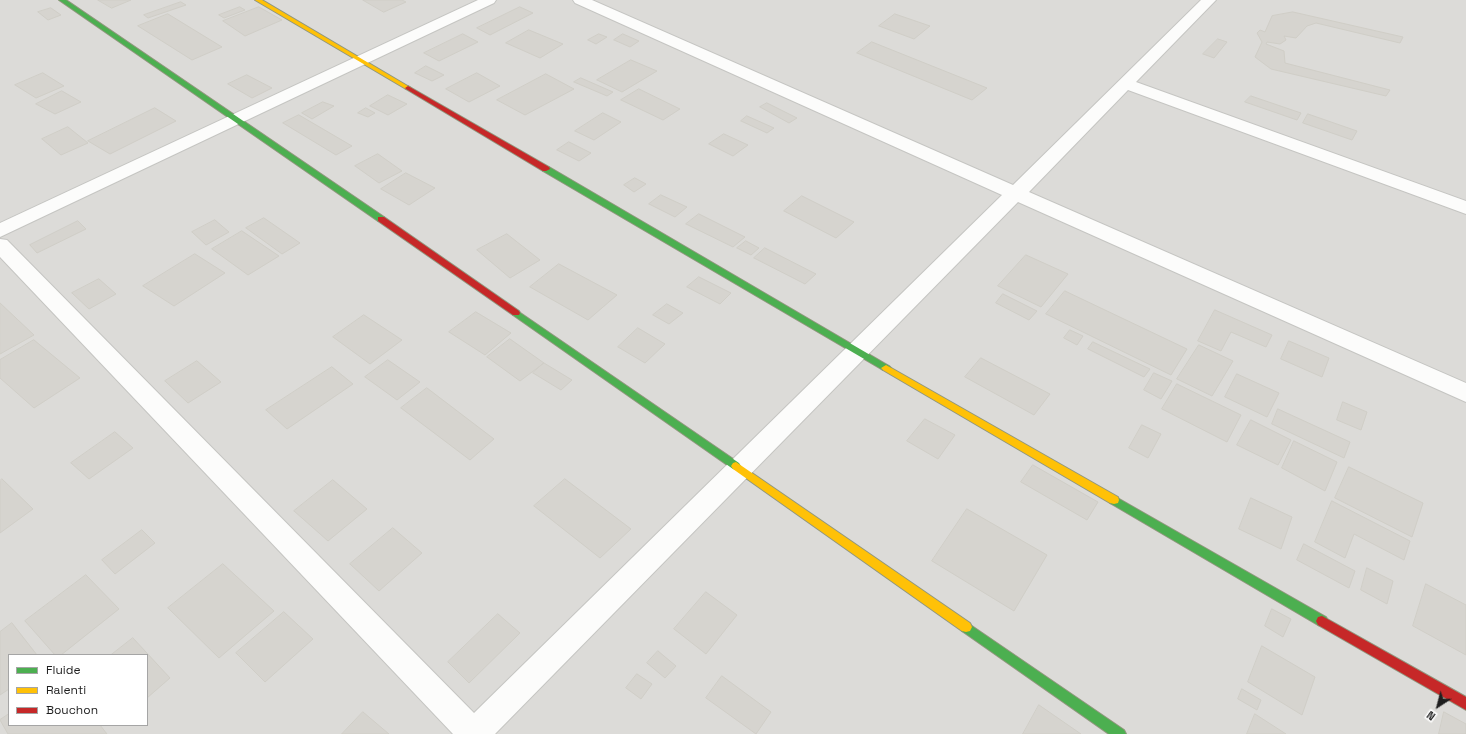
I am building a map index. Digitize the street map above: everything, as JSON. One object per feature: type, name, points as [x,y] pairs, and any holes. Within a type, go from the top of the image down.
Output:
[{"type":"street","points":[[62,0],[238,119],[1120,734]]},
{"type":"street","points":[[258,0],[857,351],[1466,704]]},
{"type":"street","points":[[0,231],[489,0]]},
{"type":"street","points":[[580,0],[1466,393]]},
{"type":"street","points":[[0,245],[474,734],[1209,0]]},
{"type":"street","points":[[1125,84],[1466,208]]},
{"type":"shaded area","points":[[0,0],[1466,0],[1466,734],[0,734]]},
{"type":"building","points":[[98,0],[131,0],[112,8]]},
{"type":"building","points":[[363,0],[402,0],[406,2],[384,12]]},
{"type":"building","points":[[181,2],[186,5],[148,18],[144,15]]},
{"type":"building","points":[[240,7],[245,10],[224,18],[219,15]]},
{"type":"building","points":[[259,7],[282,20],[245,36],[223,21]]},
{"type":"building","points":[[520,7],[533,13],[490,35],[477,28]]},
{"type":"building","points":[[51,8],[61,15],[48,20],[38,12]]},
{"type":"building","points":[[1293,12],[1403,37],[1400,43],[1316,23],[1307,26],[1296,38],[1284,36],[1286,40],[1280,44],[1267,42],[1266,44],[1284,51],[1285,63],[1390,90],[1386,96],[1271,69],[1255,57],[1262,42],[1257,33],[1260,30],[1265,32],[1272,16]]},
{"type":"building","points":[[168,14],[222,47],[192,60],[138,26]]},
{"type":"building","points":[[895,14],[930,26],[914,39],[879,26]]},
{"type":"building","points":[[529,30],[563,44],[540,58],[506,43]]},
{"type":"building","points":[[463,34],[478,42],[439,61],[424,53]]},
{"type":"building","points":[[599,34],[607,37],[596,44],[588,40]]},
{"type":"building","points":[[623,34],[639,41],[630,47],[614,40]]},
{"type":"building","points":[[1218,39],[1227,42],[1214,58],[1203,54]]},
{"type":"building","points":[[872,42],[987,88],[972,100],[857,53]]},
{"type":"building","points":[[631,60],[657,71],[622,92],[597,80]]},
{"type":"building","points":[[426,66],[444,75],[432,81],[415,73]]},
{"type":"building","points":[[43,73],[64,86],[36,98],[15,85]]},
{"type":"building","points":[[477,73],[500,86],[469,102],[446,89]]},
{"type":"building","points":[[546,74],[574,89],[525,115],[497,100]]},
{"type":"building","points":[[247,75],[272,88],[252,98],[228,84]]},
{"type":"building","points":[[581,78],[613,92],[607,96],[574,82]]},
{"type":"building","points":[[639,89],[680,109],[663,120],[621,100]]},
{"type":"building","points":[[62,91],[81,102],[55,114],[36,104]]},
{"type":"building","points":[[388,95],[407,104],[388,115],[370,106]]},
{"type":"building","points":[[1251,96],[1301,113],[1297,120],[1245,102]]},
{"type":"building","points":[[323,102],[334,106],[312,119],[302,113]]},
{"type":"building","points":[[767,103],[797,118],[789,123],[760,107]]},
{"type":"building","points":[[155,108],[176,121],[110,154],[88,141]]},
{"type":"building","points":[[366,108],[375,113],[368,117],[358,113]]},
{"type":"building","points":[[603,113],[621,122],[594,140],[575,131]]},
{"type":"building","points":[[1308,114],[1357,131],[1352,140],[1303,123]]},
{"type":"building","points":[[299,115],[352,146],[336,155],[283,123]]},
{"type":"building","points":[[747,116],[774,128],[767,133],[741,121]]},
{"type":"building","points":[[68,127],[88,143],[61,155],[42,139]]},
{"type":"building","points":[[724,134],[748,145],[733,156],[709,144]]},
{"type":"building","points":[[569,142],[591,153],[579,161],[557,150]]},
{"type":"building","points":[[378,154],[402,171],[379,183],[355,166]]},
{"type":"building","points":[[406,173],[435,188],[409,205],[381,189]]},
{"type":"building","points":[[635,178],[646,184],[634,192],[624,185]]},
{"type":"building","points":[[661,195],[687,207],[675,217],[649,204]]},
{"type":"building","points":[[802,196],[854,222],[836,238],[784,211]]},
{"type":"building","points":[[699,214],[745,237],[733,247],[686,224]]},
{"type":"building","points":[[264,218],[300,243],[282,254],[246,228]]},
{"type":"building","points":[[215,220],[229,232],[206,245],[192,232]]},
{"type":"building","points":[[78,221],[86,229],[37,253],[30,245]]},
{"type":"building","points":[[242,231],[279,256],[248,275],[212,249]]},
{"type":"building","points":[[507,234],[540,260],[510,278],[477,250]]},
{"type":"building","points":[[746,241],[759,248],[751,255],[737,248]]},
{"type":"building","points":[[765,248],[816,274],[805,284],[754,258]]},
{"type":"building","points":[[195,254],[225,273],[174,306],[143,286]]},
{"type":"building","points":[[1026,255],[1068,274],[1041,307],[998,286]]},
{"type":"building","points":[[559,264],[617,295],[588,320],[530,287]]},
{"type":"building","points":[[699,277],[731,293],[720,304],[687,287]]},
{"type":"building","points":[[99,279],[116,294],[89,309],[72,293]]},
{"type":"building","points":[[1065,291],[1187,349],[1171,375],[1046,314]]},
{"type":"building","points":[[1003,294],[1037,311],[1029,320],[996,303]]},
{"type":"building","points":[[0,303],[34,335],[0,354]]},
{"type":"building","points":[[667,304],[683,313],[669,324],[653,315]]},
{"type":"building","points":[[1215,310],[1272,335],[1266,347],[1231,332],[1221,351],[1198,341]]},
{"type":"building","points":[[476,312],[511,333],[485,355],[449,332]]},
{"type":"building","points":[[364,315],[402,340],[370,364],[333,337]]},
{"type":"building","points":[[638,328],[665,344],[645,363],[618,347]]},
{"type":"building","points":[[1070,330],[1083,336],[1077,345],[1064,338]]},
{"type":"building","points":[[510,339],[544,363],[520,381],[487,357]]},
{"type":"building","points":[[34,340],[80,378],[34,408],[0,378],[0,360]]},
{"type":"building","points":[[1289,341],[1329,358],[1322,377],[1281,359]]},
{"type":"building","points":[[1093,342],[1150,369],[1144,377],[1088,349]]},
{"type":"building","points":[[1199,345],[1233,361],[1212,396],[1177,379]]},
{"type":"building","points":[[981,358],[1050,394],[1034,415],[965,377]]},
{"type":"building","points":[[388,360],[420,382],[397,400],[365,377]]},
{"type":"building","points":[[197,361],[221,382],[188,403],[165,381]]},
{"type":"building","points":[[544,363],[572,380],[561,390],[533,373]]},
{"type":"building","points":[[332,367],[353,384],[287,429],[266,410]]},
{"type":"building","points":[[1154,373],[1172,381],[1161,399],[1144,390]]},
{"type":"building","points":[[1237,374],[1279,393],[1267,417],[1225,397]]},
{"type":"building","points":[[1177,384],[1241,415],[1227,442],[1162,409]]},
{"type":"building","points":[[427,388],[494,439],[470,460],[401,408]]},
{"type":"building","points":[[1343,402],[1367,412],[1361,430],[1337,420]]},
{"type":"building","points":[[1278,409],[1350,442],[1344,458],[1272,424]]},
{"type":"building","points":[[925,419],[955,435],[938,459],[907,441]]},
{"type":"building","points":[[1251,420],[1291,440],[1278,465],[1237,445]]},
{"type":"building","points":[[1142,425],[1161,434],[1148,458],[1129,448]]},
{"type":"building","points":[[115,432],[133,448],[89,479],[71,463]]},
{"type":"building","points":[[1294,441],[1337,462],[1325,491],[1282,468]]},
{"type":"building","points":[[1033,465],[1098,502],[1087,520],[1021,482]]},
{"type":"building","points":[[1349,467],[1423,503],[1412,537],[1335,498]]},
{"type":"building","points":[[2,479],[33,509],[0,533],[0,481]]},
{"type":"building","points":[[565,479],[631,529],[600,558],[534,506]]},
{"type":"building","points":[[333,480],[367,509],[328,541],[294,511]]},
{"type":"building","points":[[1251,498],[1292,517],[1281,549],[1239,529]]},
{"type":"building","points":[[1332,501],[1410,541],[1404,560],[1354,534],[1345,558],[1315,542]]},
{"type":"building","points":[[967,509],[1047,555],[1014,611],[932,561]]},
{"type":"building","points":[[393,528],[422,553],[379,591],[350,564]]},
{"type":"building","points":[[142,530],[155,543],[115,574],[102,560]]},
{"type":"building","points":[[1304,544],[1355,571],[1349,588],[1297,560]]},
{"type":"building","points":[[223,564],[274,611],[219,658],[168,608]]},
{"type":"building","points":[[1367,568],[1393,581],[1387,604],[1361,590]]},
{"type":"building","points":[[86,575],[119,609],[62,654],[54,654],[25,621]]},
{"type":"building","points":[[1426,584],[1466,605],[1466,655],[1413,626]]},
{"type":"building","points":[[706,592],[737,615],[706,654],[674,629]]},
{"type":"building","points":[[1272,609],[1291,619],[1283,637],[1265,626]]},
{"type":"building","points":[[284,612],[313,639],[265,682],[236,653]]},
{"type":"building","points":[[498,614],[520,633],[469,683],[448,662]]},
{"type":"building","points":[[12,623],[36,654],[8,654],[8,690],[0,695],[0,632]]},
{"type":"building","points":[[133,638],[148,654],[112,654]]},
{"type":"building","points":[[1262,646],[1315,677],[1302,715],[1248,682]]},
{"type":"building","points":[[658,651],[676,666],[665,678],[647,663]]},
{"type":"building","points":[[148,654],[170,678],[148,697]]},
{"type":"building","points":[[637,674],[652,684],[641,699],[626,688]]},
{"type":"building","points":[[722,676],[771,712],[756,734],[706,698]]},
{"type":"building","points":[[1242,689],[1261,700],[1257,710],[1238,699]]},
{"type":"building","points":[[1039,705],[1081,734],[1023,734]]},
{"type":"building","points":[[363,712],[389,734],[342,734]]},
{"type":"building","points":[[1444,712],[1466,724],[1466,734],[1439,734]]},
{"type":"building","points":[[1255,714],[1286,734],[1247,734]]},
{"type":"building","points":[[8,715],[8,726],[101,726],[107,734],[8,734],[0,720]]},
{"type":"traffic: fast","points":[[62,0],[381,219]]},
{"type":"traffic: fast","points":[[546,169],[886,368]]},
{"type":"traffic: fast","points":[[516,313],[736,466]]},
{"type":"traffic: fast","points":[[1114,500],[1322,621]]},
{"type":"traffic: fast","points":[[966,627],[1120,734]]},
{"type":"traffic: slow","points":[[258,0],[408,88]]},
{"type":"traffic: slow","points":[[886,368],[1114,500]]},
{"type":"traffic: slow","points":[[736,466],[966,627]]},
{"type":"traffic: jam","points":[[408,88],[546,169]]},
{"type":"traffic: jam","points":[[381,219],[516,313]]},
{"type":"traffic: jam","points":[[1322,621],[1466,704]]}]
